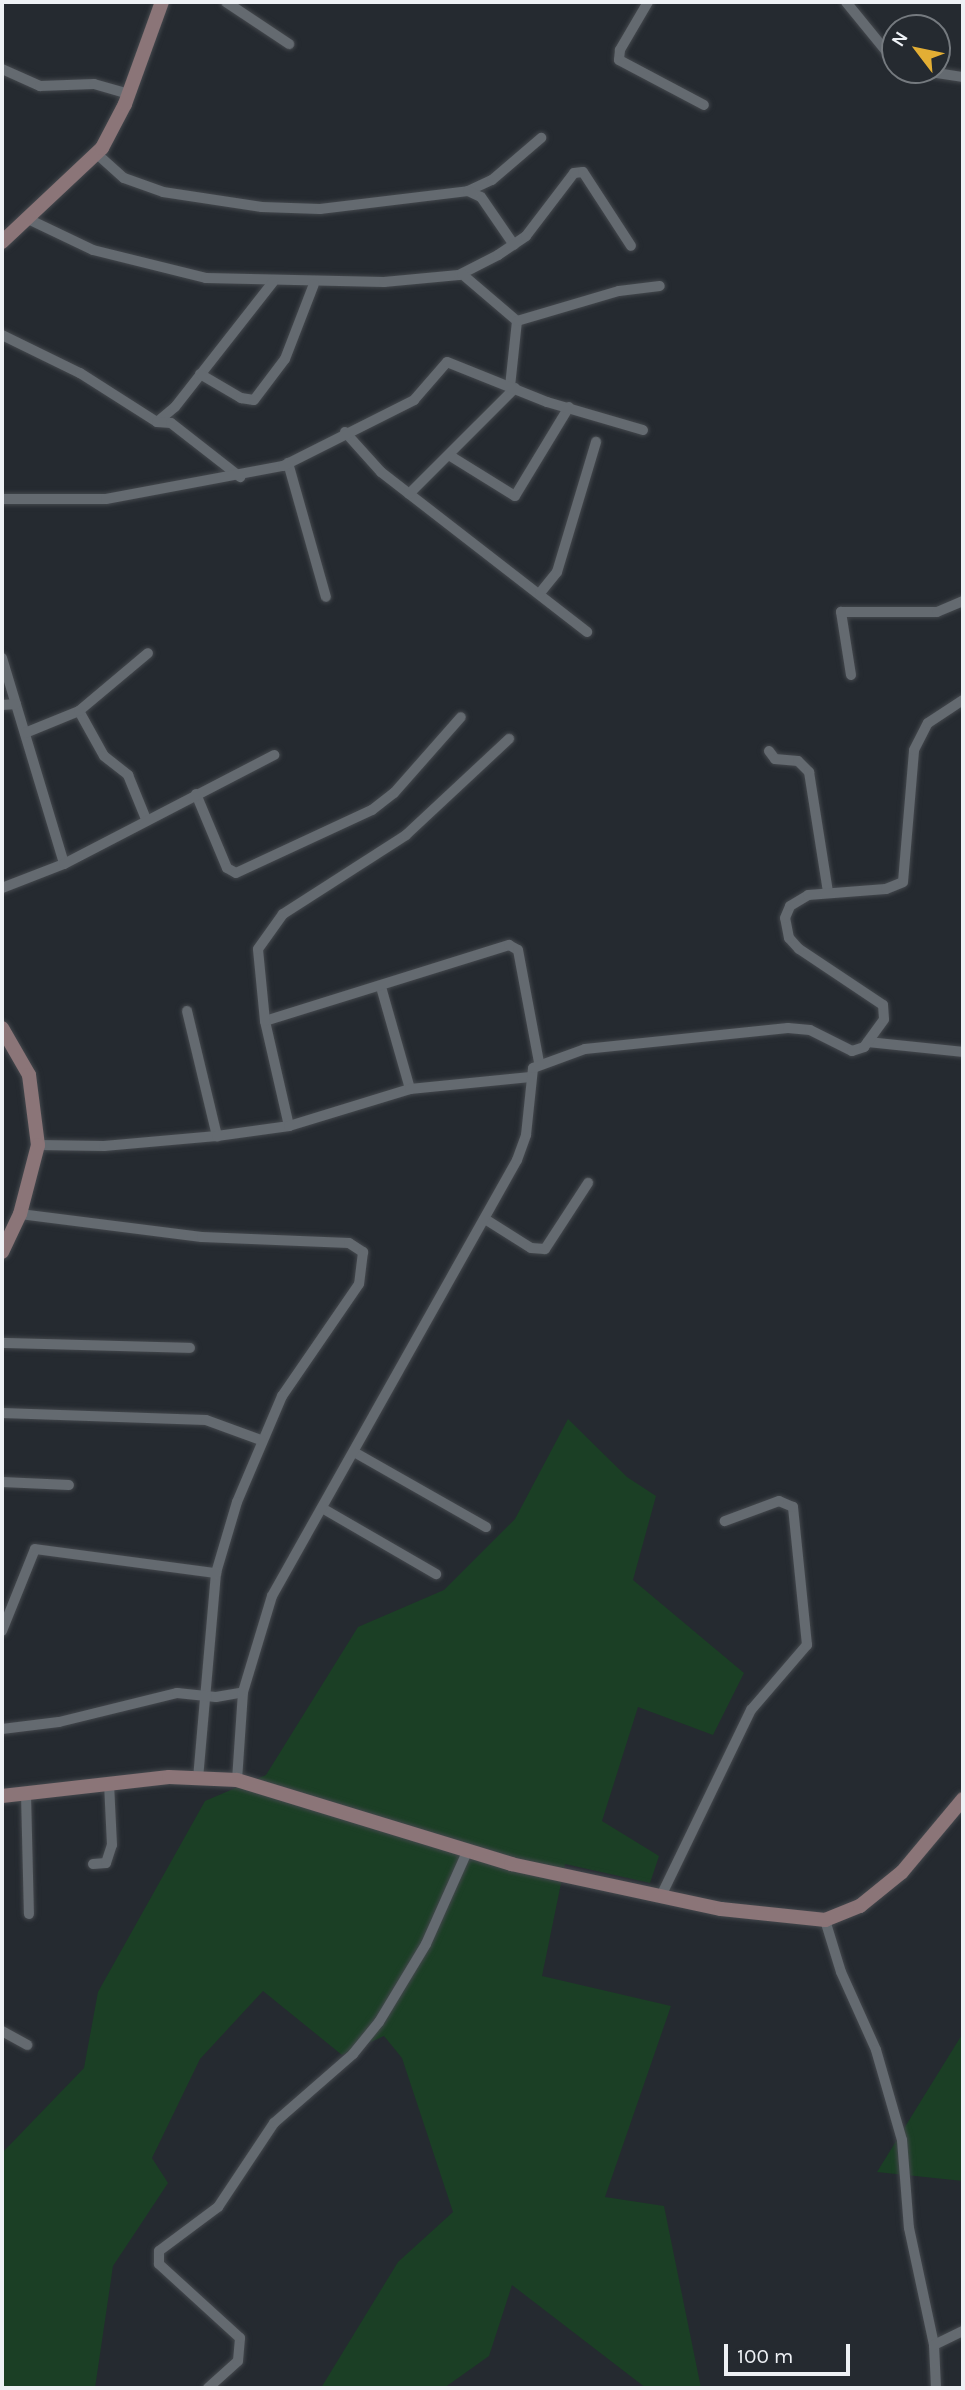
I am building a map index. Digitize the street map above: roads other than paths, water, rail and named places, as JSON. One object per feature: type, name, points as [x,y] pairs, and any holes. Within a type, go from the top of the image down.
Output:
[{"type":"street","points":[[2,242],[97,154],[128,94],[158,2]]},
{"type":"street","points":[[226,2],[289,44]]},
{"type":"street","points":[[648,2],[620,50],[620,60],[704,105]]},
{"type":"street","points":[[846,2],[881,45]]},
{"type":"street","points":[[2,69],[40,86],[94,84],[128,94]]},
{"type":"street","points":[[97,154],[124,178],[163,192],[261,207],[368,205],[468,191],[492,180],[541,138]]},
{"type":"street","points":[[28,219],[93,250],[206,278],[314,284],[462,274],[514,245],[547,213],[574,173],[583,172],[631,246]]},
{"type":"street","points":[[468,191],[481,197],[514,245]]},
{"type":"street","points":[[462,274],[517,321]]},
{"type":"street","points":[[157,422],[200,374],[272,282]]},
{"type":"street","points":[[200,374],[241,398],[254,400],[285,359],[314,284]]},
{"type":"street","points":[[517,321],[619,291],[660,286]]},
{"type":"street","points":[[409,494],[452,457],[512,387],[517,321]]},
{"type":"street","points":[[2,335],[80,373],[157,422],[171,423],[240,477]]},
{"type":"street","points":[[2,499],[106,499],[240,477],[288,463],[345,432],[414,400],[447,362],[569,407],[643,430]]},
{"type":"street","points":[[452,457],[515,496],[569,407]]},
{"type":"street","points":[[345,432],[409,494],[587,632]]},
{"type":"street","points":[[540,593],[557,572],[596,442]]},
{"type":"street","points":[[288,463],[326,597]]},
{"type":"street","points":[[851,675],[841,612],[937,612],[963,601]]},
{"type":"street","points":[[25,733],[79,711],[148,653]]},
{"type":"street","points":[[2,658],[64,863]]},
{"type":"street","points":[[539,1062],[585,1049],[788,1028],[810,1030],[852,1051],[868,1042],[884,1019],[883,1005],[816,963],[789,938],[785,926],[798,899],[828,892],[886,888],[903,882],[914,750],[928,723],[963,700]]},
{"type":"street","points":[[2,705],[16,704]]},
{"type":"street","points":[[79,711],[104,756],[128,775],[146,819]]},
{"type":"street","points":[[196,794],[227,868],[236,873],[372,810],[394,793],[461,717]]},
{"type":"street","points":[[289,1126],[265,1021],[258,949],[283,914],[406,835],[509,739]]},
{"type":"street","points":[[769,751],[775,759],[798,761],[809,772],[828,892]]},
{"type":"street","points":[[2,888],[64,863],[274,755]]},
{"type":"street","points":[[237,1780],[243,1692],[272,1596],[523,1147],[530,1077],[539,1062],[519,950],[509,945],[265,1021]]},
{"type":"street","points":[[381,987],[410,1089]]},
{"type":"street","points":[[187,1011],[217,1136]]},
{"type":"street","points":[[2,1028],[29,1075],[38,1145],[20,1214],[2,1252]]},
{"type":"street","points":[[868,1042],[963,1052]]},
{"type":"street","points":[[38,1145],[104,1146],[217,1136],[289,1126],[410,1089],[530,1077]]},
{"type":"street","points":[[485,1219],[531,1248],[545,1249],[588,1183]]},
{"type":"street","points":[[20,1214],[202,1237],[357,1245],[365,1259],[359,1284],[282,1396],[261,1440],[216,1573],[198,1777]]},
{"type":"street","points":[[2,1343],[190,1348]]},
{"type":"street","points":[[2,1413],[206,1420],[261,1440]]},
{"type":"street","points":[[354,1452],[486,1527]]},
{"type":"street","points":[[2,1482],[69,1485]]},
{"type":"street","points":[[660,1896],[751,1710],[807,1645],[793,1507],[779,1501],[725,1521]]},
{"type":"street","points":[[322,1508],[436,1574]]},
{"type":"street","points":[[2,1631],[35,1549],[216,1573]]},
{"type":"street","points":[[2,1729],[59,1722],[144,1698],[243,1692]]},
{"type":"street","points":[[2,1796],[198,1777],[237,1780],[467,1852],[771,1918],[825,1920],[860,1906],[902,1871],[963,1799]]},
{"type":"street","points":[[93,1864],[106,1863],[113,1845],[108,1784]]},
{"type":"street","points":[[26,1794],[29,1914]]},
{"type":"street","points":[[208,2388],[238,2361],[240,2338],[159,2264],[159,2251],[218,2207],[274,2123],[354,2054],[379,2022],[426,1944],[467,1852]]},
{"type":"street","points":[[825,1920],[841,1972],[876,2050],[902,2140],[909,2228],[934,2345],[936,2388]]},
{"type":"street","points":[[2,2031],[27,2045]]},
{"type":"street","points":[[934,2345],[963,2331]]}]
